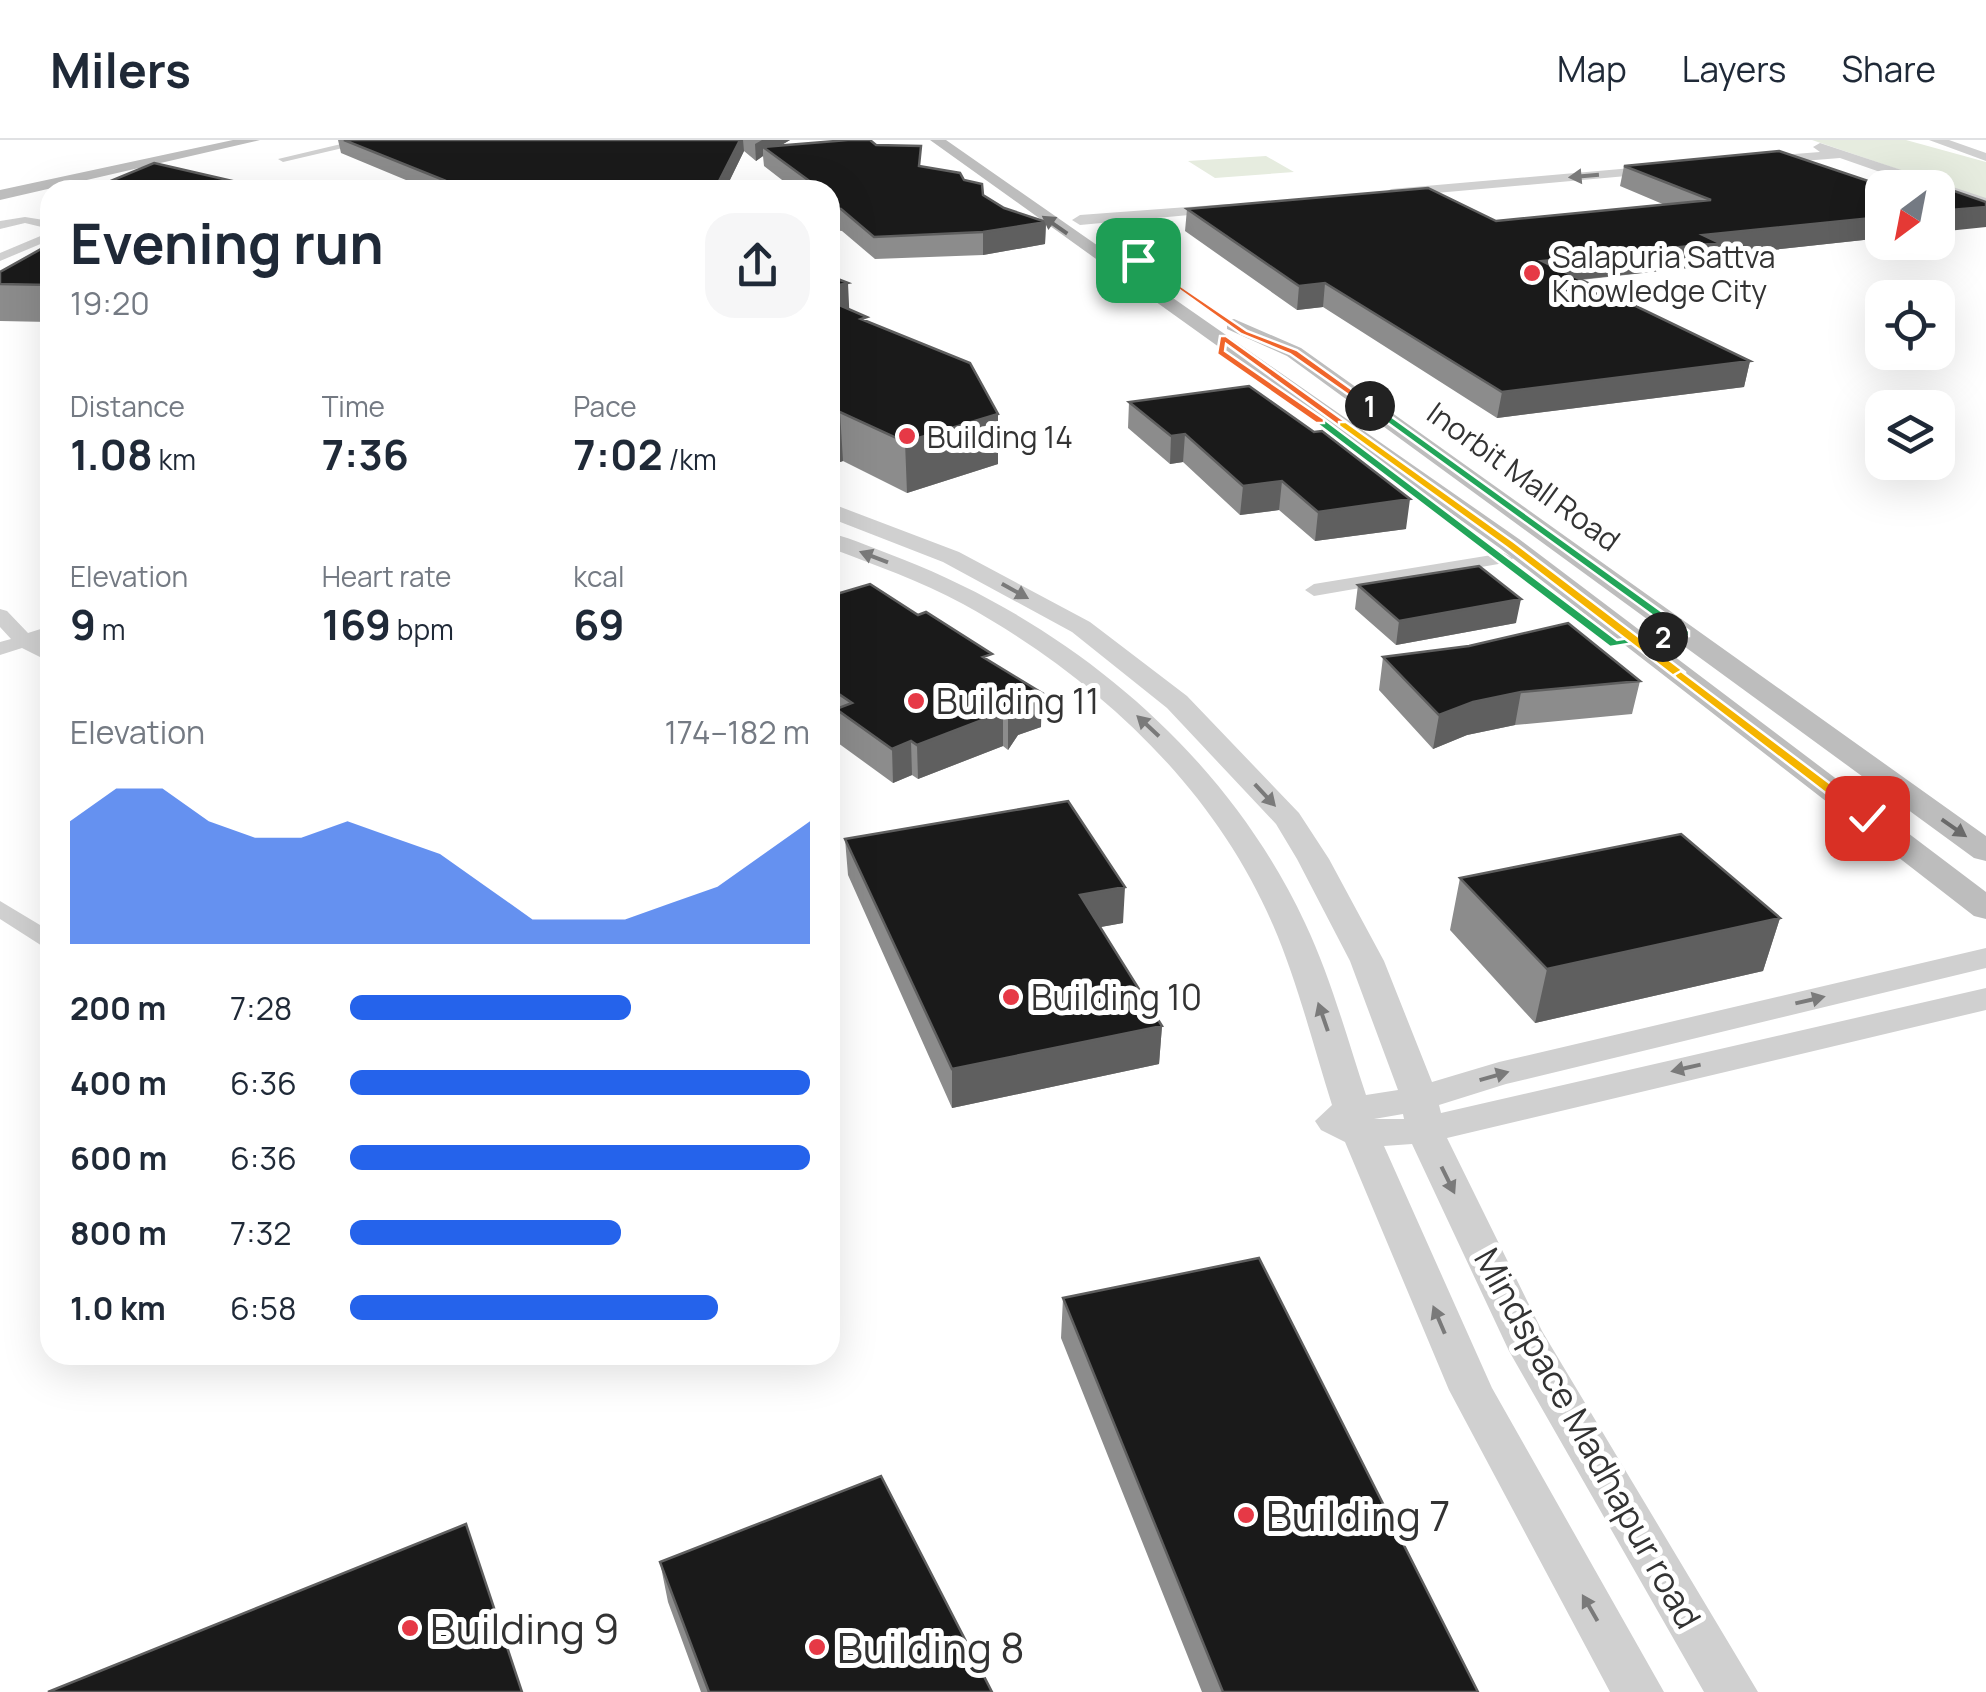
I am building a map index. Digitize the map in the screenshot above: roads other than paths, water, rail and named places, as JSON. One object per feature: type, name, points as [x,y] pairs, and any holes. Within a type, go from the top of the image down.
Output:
[{"type":"main road","points":[[57,180],[234,140]]},
{"type":"main road","points":[[62,180],[254,140]]},
{"type":"main road","name":"Inorbit Mall Road","points":[[937,140],[1131,279],[1234,335],[1294,352],[1986,851]]},
{"type":"main road","points":[[962,140],[1109,240]]},
{"type":"main road","points":[[0,193],[40,184]]},
{"type":"main road","points":[[0,193],[40,185]]},
{"type":"main road","name":"Inorbit Mall Road","points":[[1169,281],[1234,335]]},
{"type":"main road","name":"Inorbit Mall Road","points":[[1234,335],[1220,352],[1517,548],[1614,644],[1986,932]]},
{"type":"main road","points":[[1517,548],[1986,878]]},
{"type":"main road","points":[[1517,548],[1986,909]]},
{"type":"main road","points":[[1614,644],[1685,633]]},
{"type":"street","points":[[311,140],[343,146]]},
{"type":"street","points":[[283,159],[372,140]]},
{"type":"street","points":[[1775,140],[1865,171]]},
{"type":"street","points":[[1800,140],[1986,203]]},
{"type":"street","points":[[1936,140],[1986,155]]},
{"type":"street","points":[[1949,140],[1986,155]]},
{"type":"street","points":[[1746,162],[1840,154]]},
{"type":"street","points":[[1369,195],[1690,167]]},
{"type":"street","points":[[1955,202],[1986,213]]},
{"type":"street","points":[[1080,220],[1253,205]]},
{"type":"street","points":[[0,224],[25,220],[40,223]]},
{"type":"street","points":[[0,256],[40,240]]},
{"type":"street","name":"Mindspace Madhapur road","points":[[840,514],[951,557],[1081,627],[1178,702],[1288,818],[1367,961],[1422,1114],[1524,1339],[1732,1692]]},
{"type":"street","name":"Mindspace Madhapur road","points":[[840,544],[916,572],[972,599],[1102,683],[1175,752],[1233,827],[1287,920],[1356,1123],[1451,1349],[1556,1549],[1638,1692]]},
{"type":"street","points":[[1314,590],[1517,548]]},
{"type":"street","points":[[916,572],[951,557]]},
{"type":"street","points":[[0,614],[24,641],[40,650]]},
{"type":"street","points":[[0,649],[40,635]]},
{"type":"street","points":[[0,908],[40,936]]},
{"type":"street","points":[[1422,1114],[1498,1074],[1986,958]]},
{"type":"street","points":[[1356,1123],[1422,1114],[1986,999]]},
{"type":"place","name":"Salapuria Sattva Knowledge City","points":[[1532,273]]},
{"type":"place","name":"Building 14","points":[[907,436]]},
{"type":"place","name":"Building 11","points":[[916,701]]},
{"type":"place","name":"Building 10","points":[[1011,997]]},
{"type":"place","name":"Building 7","points":[[1246,1515]]},
{"type":"place","name":"Building 9","points":[[410,1628]]},
{"type":"place","name":"Building 8","points":[[817,1647]]}]
